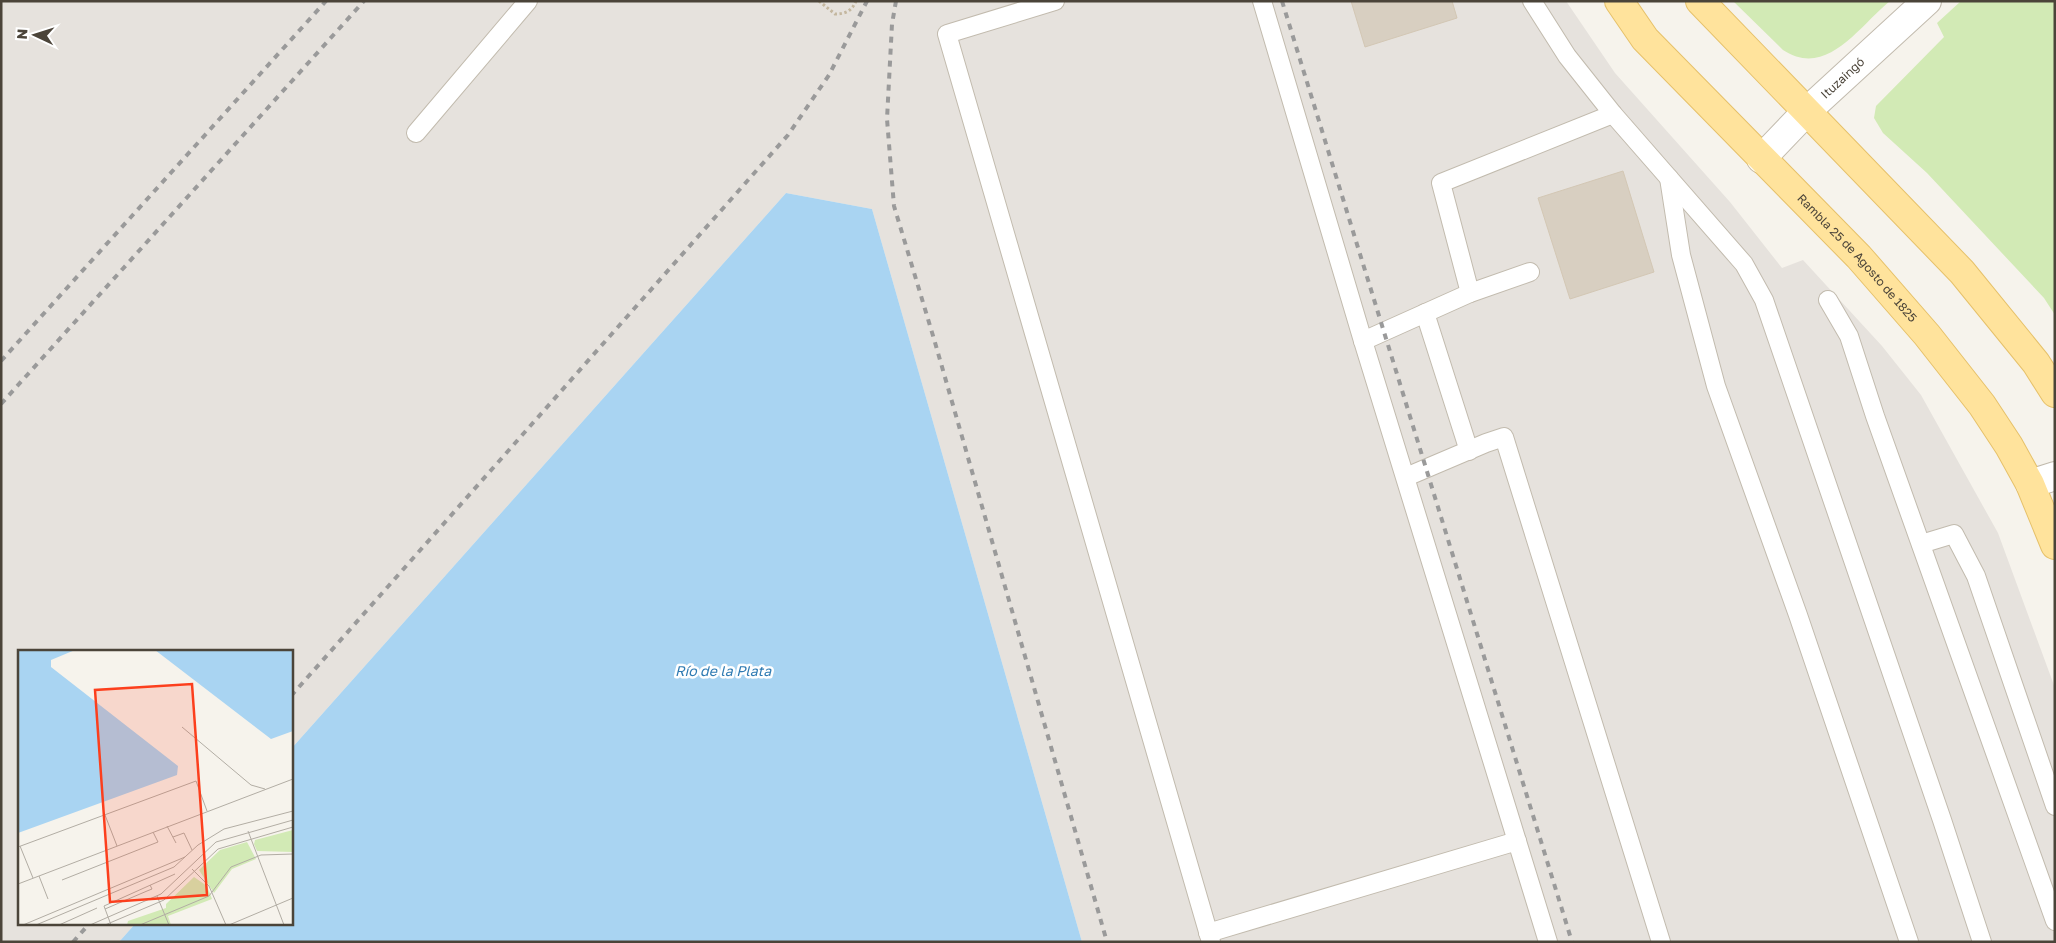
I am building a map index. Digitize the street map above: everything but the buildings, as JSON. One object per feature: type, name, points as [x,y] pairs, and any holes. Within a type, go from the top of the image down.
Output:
[{"type":"main road","name":"Rambla 25 de Agosto de 1825","points":[[1619,1],[1646,39],[1761,159],[1859,257],[1927,335],[1982,405],[2009,446],[2042,480],[2055,545]]},
{"type":"main road","points":[[1700,1],[1962,272],[2036,363],[2055,393]]},
{"type":"street","name":"Ituzaingó","points":[[1761,159],[1806,112],[1926,1]]},
{"type":"lane","points":[[416,133],[528,1]]},
{"type":"lane","points":[[1055,1],[947,34],[1209,938],[1517,841]]},
{"type":"lane","points":[[1262,1],[1548,942]]},
{"type":"lane","points":[[1532,1],[1567,56],[1613,114],[1744,264],[1764,300],[1982,942]]},
{"type":"lane","points":[[1470,293],[1441,183],[1613,114]]},
{"type":"lane","points":[[1668,177],[1681,255],[1716,386],[1798,615],[1909,942]]},
{"type":"lane","points":[[1364,341],[1470,293],[1530,272]]},
{"type":"lane","points":[[1828,300],[1849,336],[1875,416],[2055,921]]},
{"type":"lane","points":[[1425,313],[1469,451]]},
{"type":"lane","points":[[1406,477],[1504,437],[1661,942]]},
{"type":"lane","points":[[1922,544],[1954,534],[1976,576],[2055,806]]},
{"type":"path","points":[[819,1],[835,14],[844,14],[853,7],[856,1]]},
{"type":"shaded area","points":[[1,1],[1566,1],[1615,73],[1730,202],[1782,268],[1803,260],[1882,346],[1921,395],[1998,533],[2055,688],[2055,942],[1082,942],[872,209],[786,193],[292,748],[292,650],[18,650],[18,926],[133,926],[119,942],[1,942]]},
{"type":"green space","points":[[1733,1],[1890,1],[1841,46],[1828,54],[1814,58],[1799,57],[1783,50]]},
{"type":"green space","points":[[1961,1],[2055,1],[2055,315],[2044,298],[1927,173],[1883,133],[1874,118],[1876,106],[1944,37],[1937,23]]},
{"type":"water","name":"Río de la Plata","points":[[786,193],[872,209],[1082,942],[119,942],[133,926],[292,926],[292,748]]},
{"type":"railway","points":[[1,361],[326,1]]},
{"type":"railway","points":[[1,404],[364,1]]},
{"type":"railway","points":[[292,695],[788,135],[829,75],[867,1]]},
{"type":"railway","points":[[896,1],[892,24],[887,119],[894,206],[1107,942]]},
{"type":"railway","points":[[1282,1],[1572,942]]},
{"type":"railway","points":[[73,942],[87,926]]}]
